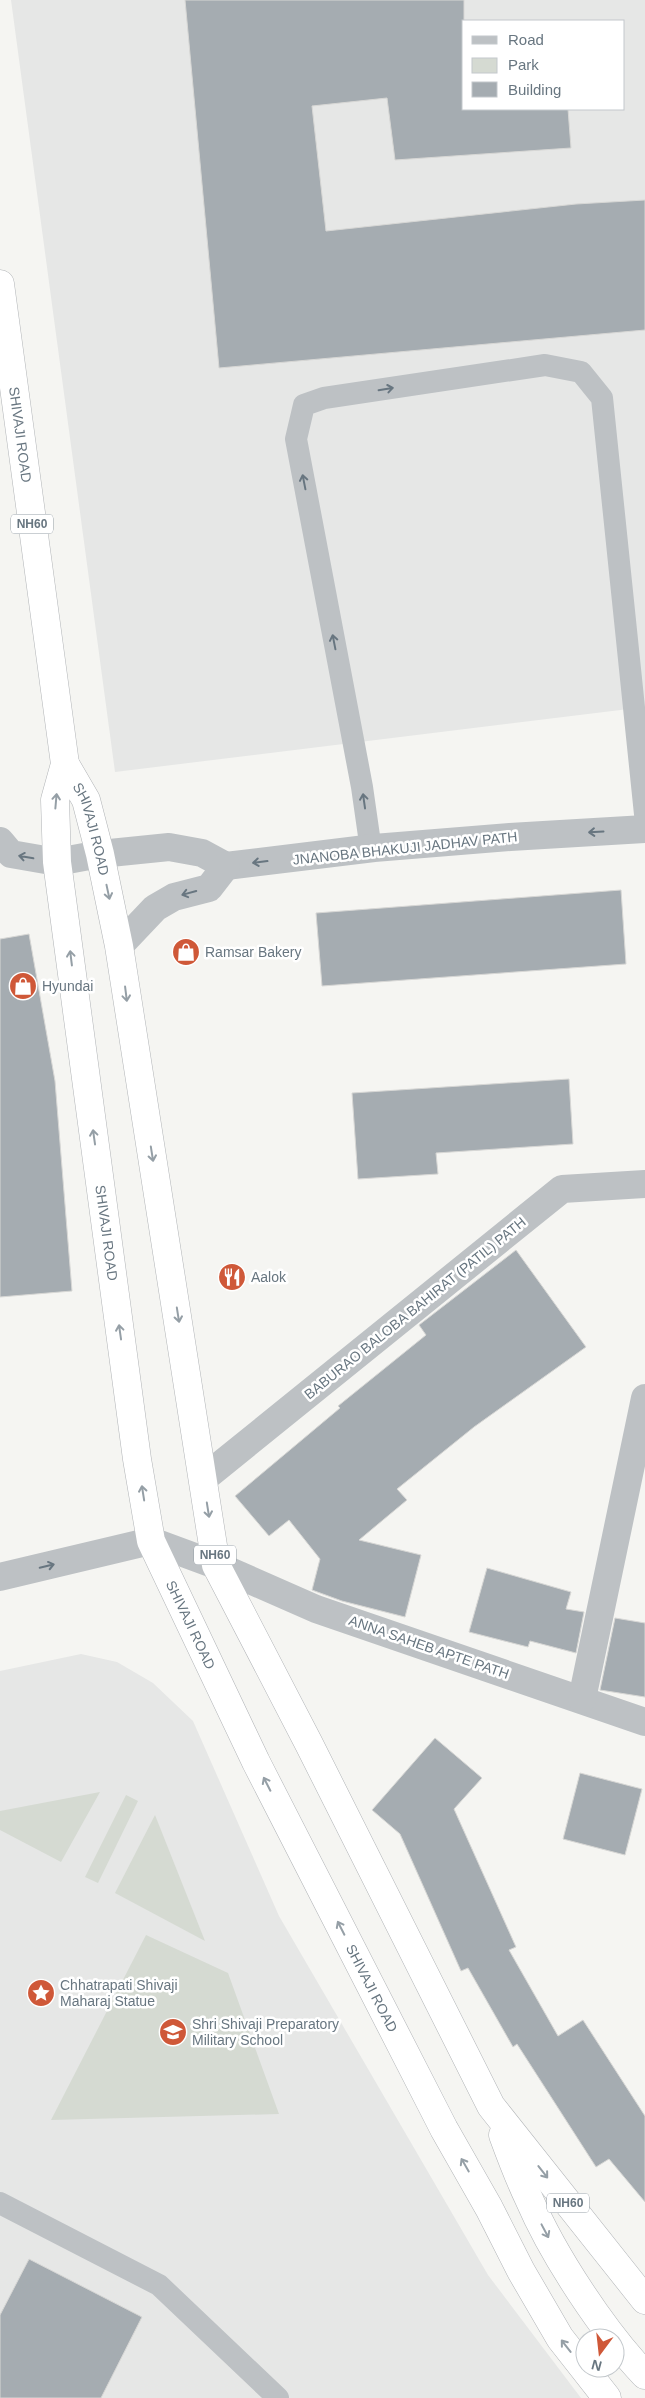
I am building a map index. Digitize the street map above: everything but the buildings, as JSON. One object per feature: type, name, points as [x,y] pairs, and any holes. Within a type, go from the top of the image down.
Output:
[{"type":"highway","name":"SHIVAJI ROAD","points":[[0,284],[65,764],[86,800],[100,854],[119,946],[216,1565],[491,2106],[645,2300]]},
{"type":"highway","name":"SHIVAJI ROAD","points":[[65,764],[55,800],[57,862],[137,1459],[151,1541],[256,1762],[444,2129],[560,2338],[607,2398]]},
{"type":"highway","name":"NH60","points":[[491,2106],[529,2201],[561,2260],[598,2316],[645,2375]]},
{"type":"street","name":"JNANOBA BHAKUJI JADHAV PATH","points":[[226,866],[510,837],[645,829]]},
{"type":"street","points":[[0,841],[11,854],[57,862],[100,854],[169,847],[202,853],[226,866],[209,888],[174,897],[155,908],[119,946]]},
{"type":"street","name":"BABURAO BALOBA BAHIRAT (PATIL) PATH","points":[[203,1478],[562,1189],[645,1184]]},
{"type":"street","points":[[582,1699],[645,1398]]},
{"type":"street","points":[[0,1577],[151,1541]]},
{"type":"street","name":"ANNA SAHEB APTE PATH","points":[[151,1541],[216,1565],[316,1608],[645,1722]]},
{"type":"lane","points":[[371,850],[362,787],[296,438],[304,404],[324,398],[545,364],[581,372],[602,398],[645,814]]},
{"type":"lane","points":[[0,2203],[159,2285],[278,2398]]},
{"type":"shaded area","points":[[11,0],[645,0],[645,707],[115,772]]},
{"type":"shaded area","name":"Shri Shivaji Preparatory Military School","points":[[81,1654],[117,1662],[153,1683],[193,1721],[279,1916],[488,2275],[581,2398],[0,2398],[0,1671]]},
{"type":"green space","points":[[100,1792],[61,1862],[0,1830],[0,1811]]},
{"type":"green space","points":[[126,1795],[138,1801],[98,1883],[85,1877]]},
{"type":"green space","points":[[155,1815],[205,1941],[115,1893]]},
{"type":"green space","points":[[146,1935],[228,1973],[279,2114],[51,2120]]},
{"type":"place","name":"Ramsar Bakery","points":[[186,952]]},
{"type":"place","name":"Hyundai","points":[[23,986]]},
{"type":"place","name":"Aalok","points":[[232,1277]]},
{"type":"place","name":"Chhatrapati Shivaji Maharaj Statue","points":[[41,1993]]},
{"type":"place","name":"Shri Shivaji Preparatory Military School","points":[[173,2032]]}]
